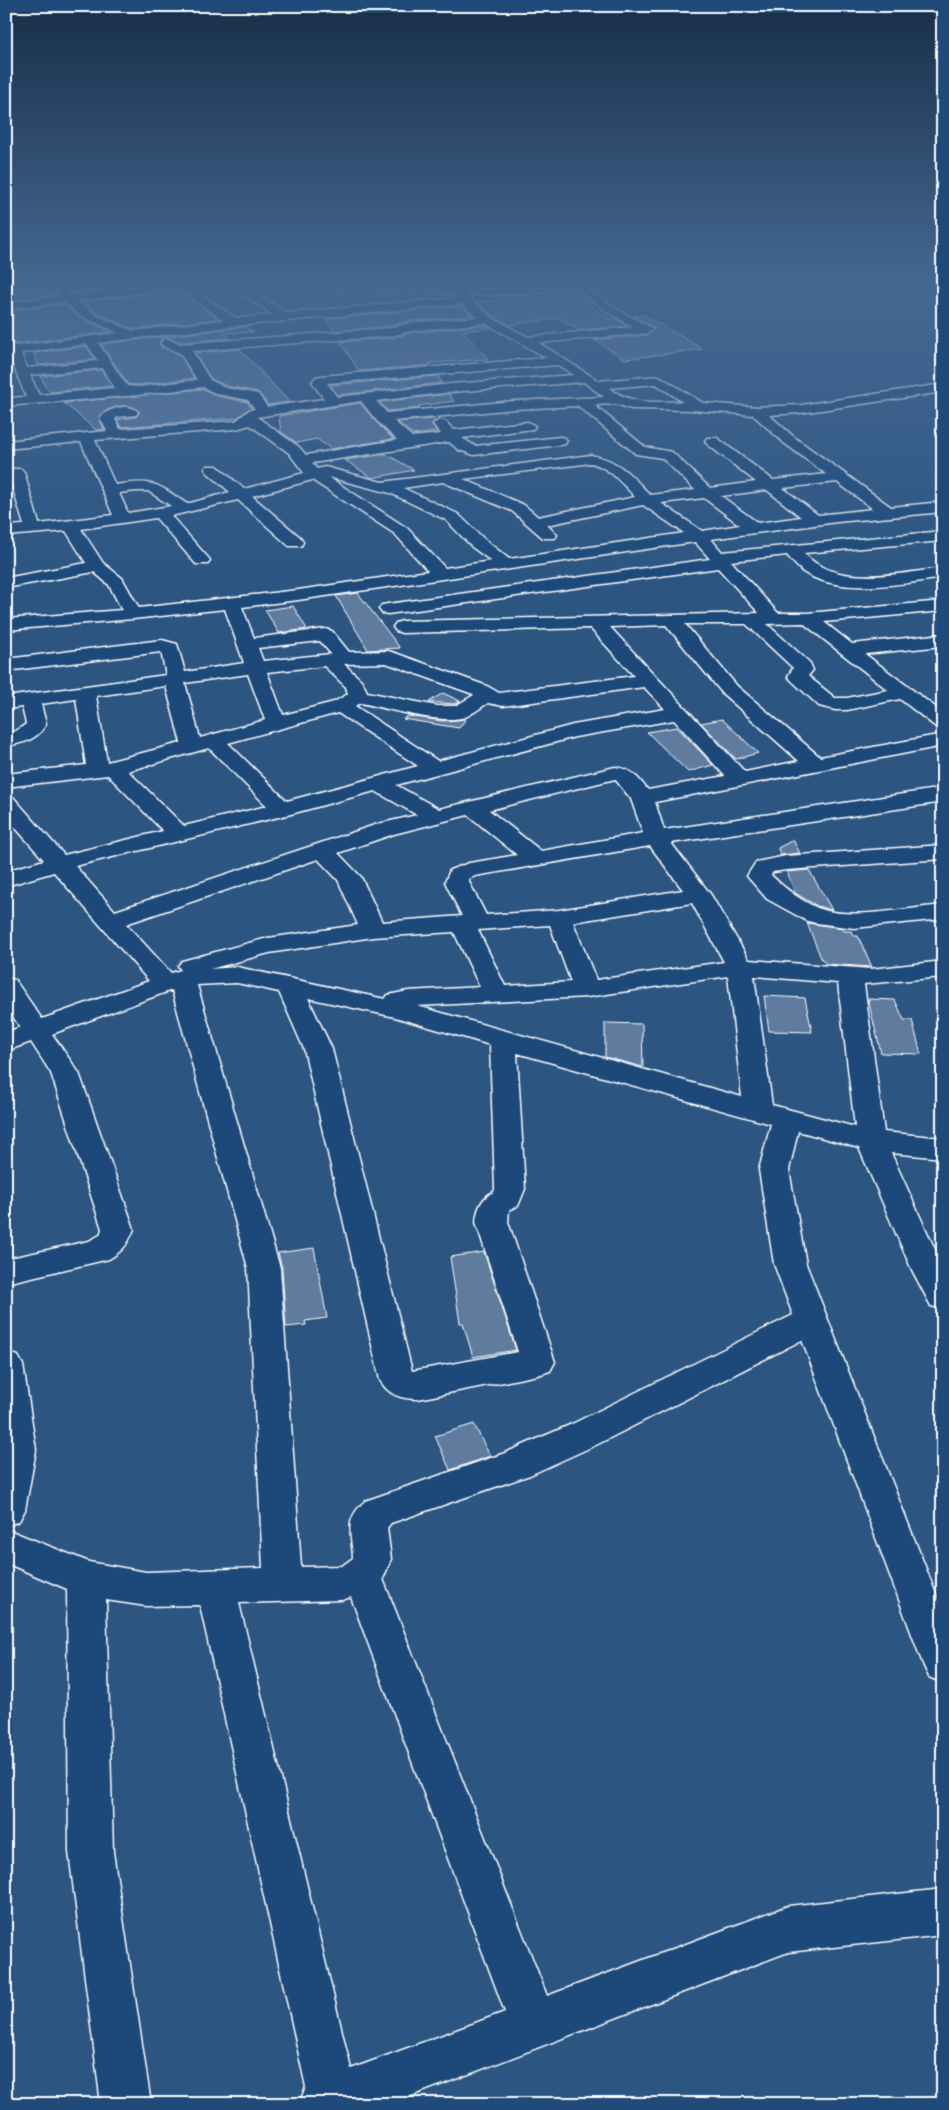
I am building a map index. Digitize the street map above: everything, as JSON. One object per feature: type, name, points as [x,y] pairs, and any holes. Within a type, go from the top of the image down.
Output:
[{"type":"street","points":[[28,385],[34,400]]},
{"type":"street","points":[[120,385],[123,390],[129,391]]},
{"type":"street","points":[[6,402],[189,385]]},
{"type":"street","points":[[209,385],[222,391],[254,397],[256,415],[294,450],[314,475],[401,531],[440,573]]},
{"type":"street","points":[[322,385],[333,401]]},
{"type":"street","points":[[6,445],[86,436],[236,425],[256,415],[354,397],[366,398],[451,388],[511,385]]},
{"type":"street","points":[[598,385],[617,400],[631,405],[757,411],[801,409],[943,388]]},
{"type":"street","points":[[667,385],[700,407]]},
{"type":"street","points":[[366,398],[382,418],[409,442]]},
{"type":"street","points":[[382,418],[520,405],[617,400]]},
{"type":"street","points":[[582,402],[641,451],[667,455],[706,492],[754,528]]},
{"type":"street","points":[[303,460],[409,442],[542,424],[520,405]]},
{"type":"street","points":[[757,411],[789,440],[888,512]]},
{"type":"street","points":[[116,434],[107,418],[115,413],[131,412]]},
{"type":"street","points":[[428,413],[451,436],[468,449],[474,451],[554,436],[581,460]]},
{"type":"street","points":[[86,436],[122,518]]},
{"type":"street","points":[[712,441],[815,520]]},
{"type":"street","points":[[381,486],[581,460],[591,459],[604,462],[621,473],[646,500],[699,536],[773,618]]},
{"type":"street","points":[[212,469],[295,542]]},
{"type":"street","points":[[16,472],[34,529]]},
{"type":"street","points":[[6,531],[71,526],[185,509],[325,472],[395,490],[452,517],[478,543],[504,563]]},
{"type":"street","points":[[445,477],[518,508],[570,554]]},
{"type":"street","points":[[535,522],[646,500],[839,477]]},
{"type":"street","points":[[110,490],[136,486],[152,487],[185,509]]},
{"type":"street","points":[[25,598],[133,614],[371,585],[504,563],[754,528],[943,507]]},
{"type":"street","points":[[582,512],[598,523]]},
{"type":"street","points":[[160,513],[202,560]]},
{"type":"street","points":[[71,526],[97,566],[116,582],[133,614]]},
{"type":"street","points":[[614,534],[630,545]]},
{"type":"street","points":[[388,609],[792,550],[943,536]]},
{"type":"street","points":[[792,550],[810,568],[836,577],[867,580],[943,574]]},
{"type":"street","points":[[6,625],[25,598],[97,566]]},
{"type":"street","points":[[371,585],[402,627],[411,645],[388,657]]},
{"type":"street","points":[[298,595],[325,635],[336,659],[355,685],[349,701]]},
{"type":"street","points":[[231,602],[276,723]]},
{"type":"street","points":[[402,627],[525,626],[671,619],[807,618],[943,606]]},
{"type":"street","points":[[160,611],[192,746]]},
{"type":"street","points":[[807,618],[943,724]]},
{"type":"street","points":[[671,619],[730,690],[816,764]]},
{"type":"street","points":[[750,619],[803,667],[798,676],[826,702],[847,704],[902,693]]},
{"type":"street","points":[[595,622],[739,778]]},
{"type":"street","points":[[248,644],[325,635]]},
{"type":"street","points":[[847,650],[943,640]]},
{"type":"street","points":[[6,665],[162,646],[170,648]]},
{"type":"street","points":[[6,702],[176,680],[216,672],[336,659],[388,657],[480,690],[486,696],[503,700],[649,680]]},
{"type":"street","points":[[85,692],[105,768],[179,834]]},
{"type":"street","points":[[6,782],[105,768],[276,723],[349,701],[437,712],[459,712],[486,696]]},
{"type":"street","points":[[6,740],[19,738],[32,731],[36,724],[30,699]]},
{"type":"street","points":[[349,701],[435,768]]},
{"type":"street","points":[[6,880],[60,863],[283,809],[573,732],[679,713]]},
{"type":"street","points":[[213,740],[283,809]]},
{"type":"street","points":[[642,798],[943,740]]},
{"type":"street","points":[[110,921],[386,829],[615,773],[627,778],[642,798],[656,838],[699,895],[740,967],[773,1114],[774,1170],[790,1264],[943,1664]]},
{"type":"street","points":[[378,784],[437,817]]},
{"type":"street","points":[[496,994],[457,882],[458,875],[469,870],[534,857],[943,794]]},
{"type":"street","points":[[6,803],[110,921],[169,979],[264,1268],[283,1584]]},
{"type":"street","points":[[473,808],[534,857]]},
{"type":"street","points":[[322,850],[349,877],[373,930]]},
{"type":"street","points":[[943,852],[786,863],[764,867],[759,876],[776,894],[816,916],[854,921],[943,912]]},
{"type":"street","points":[[6,1043],[169,979],[268,946],[373,930],[559,917],[699,895]]},
{"type":"street","points":[[559,917],[587,989]]},
{"type":"street","points":[[400,1010],[398,1002],[408,999],[587,989],[740,967],[871,977],[942,971]]},
{"type":"street","points":[[169,979],[237,975],[289,985],[400,1010],[871,1141],[943,1148]]},
{"type":"street","points":[[850,976],[871,1141],[943,1297]]},
{"type":"street","points":[[289,985],[318,1049],[397,1380],[406,1385],[418,1385],[538,1362],[492,1222],[492,1214],[497,1203],[507,1198],[510,1189],[504,1040]]},
{"type":"street","points":[[6,986],[65,1073],[118,1229],[112,1242],[98,1251],[6,1270]]},
{"type":"street","points":[[6,1546],[86,1579],[146,1589],[342,1583],[362,1575],[369,1566],[374,1554],[368,1528],[372,1518],[378,1512],[517,1464],[560,1446],[812,1320]]},
{"type":"street","points":[[6,1365],[18,1450],[6,1510]]},
{"type":"street","points":[[362,1575],[534,2025]]},
{"type":"street","points":[[86,1579],[91,1852],[126,2104]]},
{"type":"street","points":[[216,1587],[329,2102],[788,1929],[943,1912]]},
{"type":"building","points":[[45,385],[112,386],[50,392]]},
{"type":"building","points":[[274,385],[289,402],[268,405],[258,392],[227,386]]},
{"type":"building","points":[[331,385],[421,385],[338,395]]},
{"type":"building","points":[[203,389],[217,396],[247,402],[252,408],[237,418],[121,427],[117,420],[136,417],[140,412],[130,406],[118,406],[107,410],[99,417],[104,429],[96,430],[64,403]]},
{"type":"building","points":[[449,394],[454,401],[418,406],[420,408],[388,411],[380,402]]},
{"type":"building","points":[[360,403],[393,439],[331,449],[317,439],[297,443],[281,432],[279,416]]},
{"type":"building","points":[[433,419],[435,421],[432,425],[437,432],[413,435],[398,422]]},
{"type":"building","points":[[386,454],[414,470],[372,478],[345,460]]},
{"type":"building","points":[[358,593],[400,648],[368,650],[336,596]]},
{"type":"building","points":[[293,606],[307,629],[279,633],[265,610]]},
{"type":"building","points":[[443,693],[460,701],[454,704],[429,702]]},
{"type":"building","points":[[408,716],[443,721],[466,719],[459,728],[403,719]]},
{"type":"building","points":[[722,719],[758,753],[736,759],[701,723]]},
{"type":"building","points":[[677,727],[713,765],[688,772],[647,732]]},
{"type":"building","points":[[793,840],[800,853],[780,855],[778,848]]},
{"type":"building","points":[[809,870],[832,910],[817,906],[795,893],[787,872]]},
{"type":"building","points":[[807,923],[851,931],[853,936],[858,936],[872,967],[826,964],[821,958]]},
{"type":"building","points":[[764,996],[805,998],[812,1032],[769,1031]]},
{"type":"building","points":[[868,999],[895,1000],[904,1020],[912,1020],[921,1054],[881,1053]]},
{"type":"building","points":[[605,1023],[642,1024],[643,1067],[605,1057]]},
{"type":"building","points":[[314,1248],[327,1318],[305,1321],[306,1325],[286,1327],[282,1268],[278,1253]]},
{"type":"building","points":[[484,1252],[516,1350],[473,1357],[463,1323],[460,1323],[450,1257]]},
{"type":"building","points":[[474,1424],[490,1456],[450,1470],[435,1436]]}]
